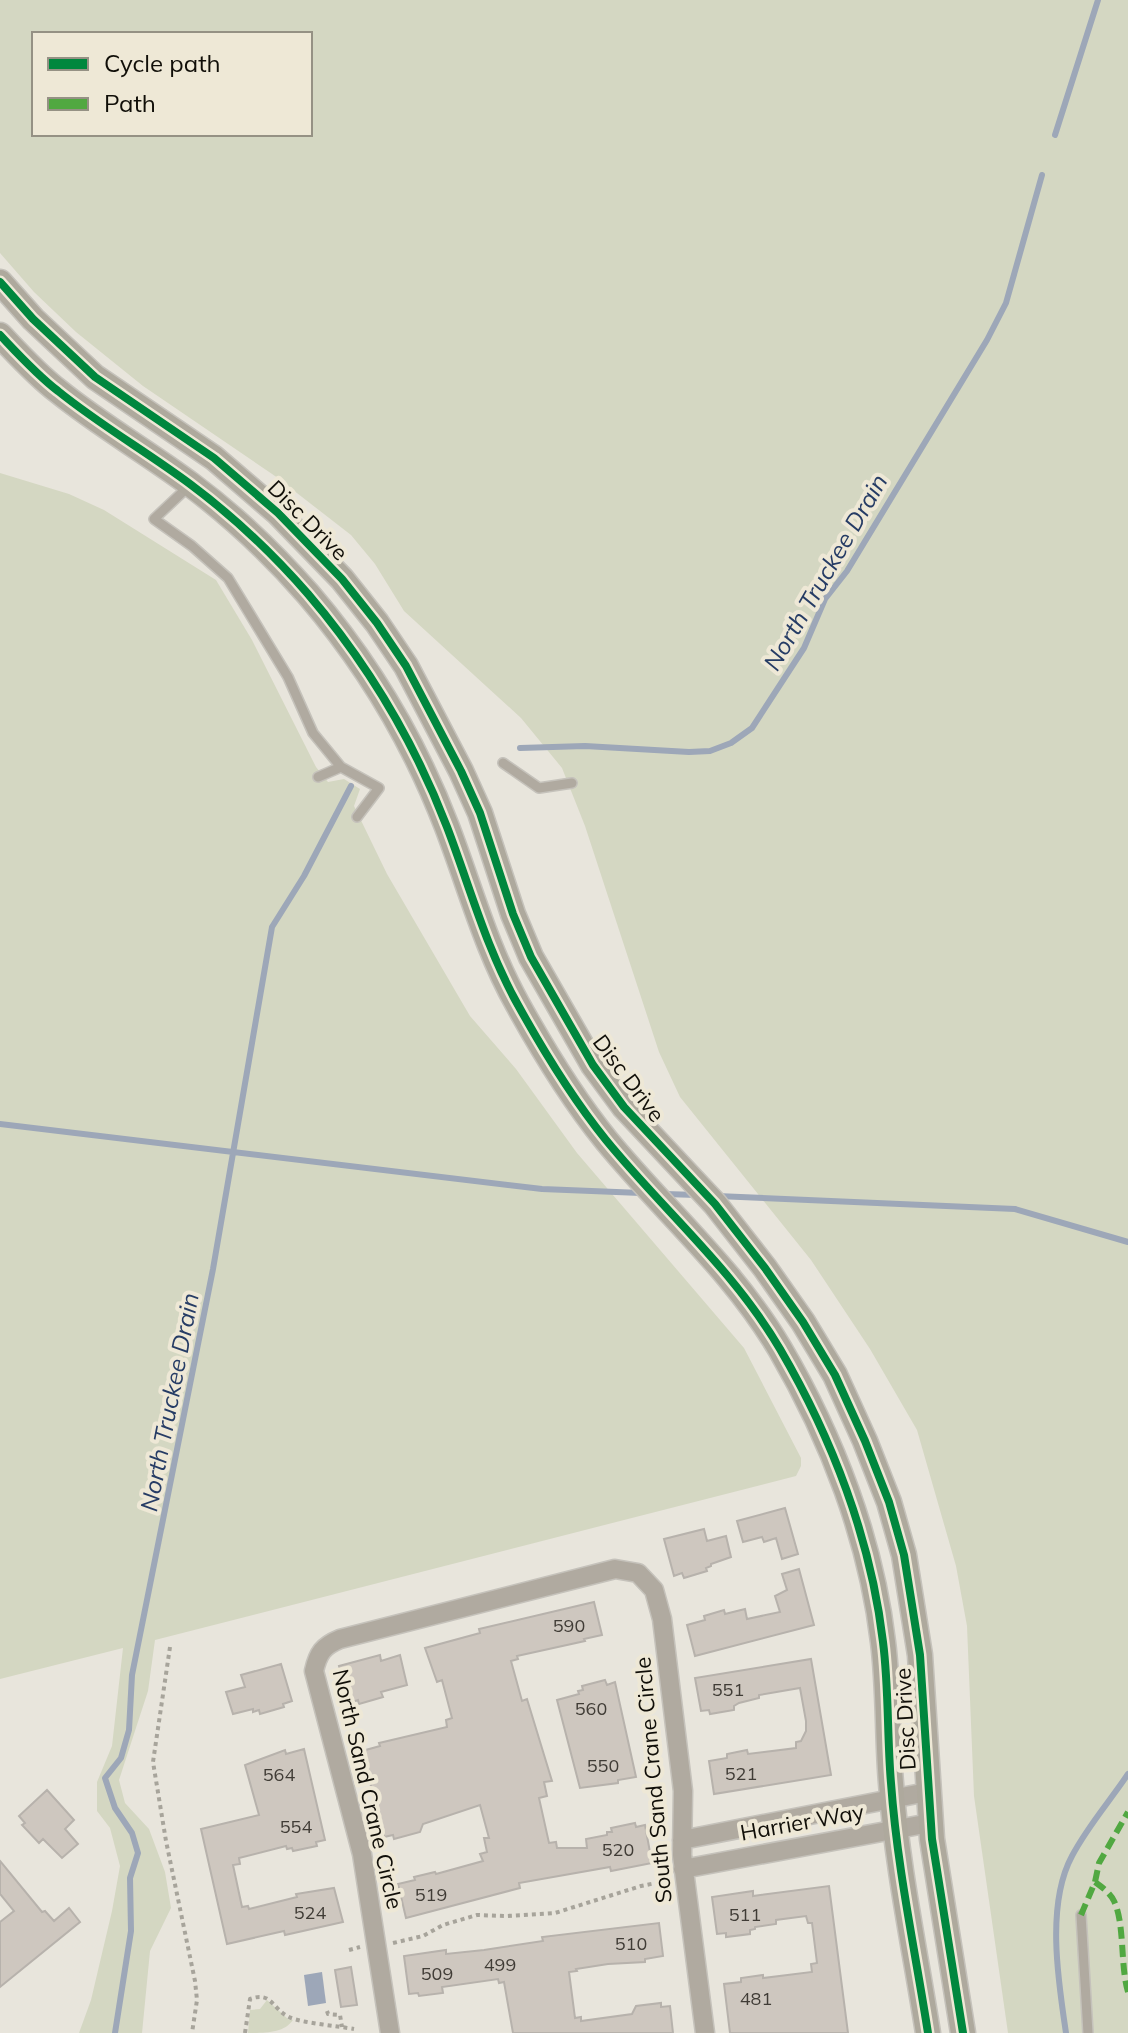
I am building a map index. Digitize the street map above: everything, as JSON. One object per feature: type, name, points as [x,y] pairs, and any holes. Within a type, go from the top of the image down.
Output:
[{"type":"main road","name":"Disc Drive","points":[[0,282],[33,319],[95,377],[214,458],[278,513],[342,579],[377,623],[406,666],[461,771],[480,813],[513,914],[531,957],[593,1065],[624,1107],[715,1204],[765,1268],[835,1375],[889,1502],[904,1555],[920,1655],[930,1823],[963,2033]]},
{"type":"main road","name":"Disc Drive","points":[[0,335],[53,388],[191,484],[277,561],[345,638],[374,680],[429,782],[495,958],[561,1080],[609,1143],[725,1270],[755,1308],[811,1406],[836,1461],[859,1528],[872,1580],[887,1675],[892,1799],[928,2033]]},
{"type":"street","name":"South Sand Crane Circle","points":[[456,1609],[615,1569],[638,1573],[654,1590],[662,1619],[683,1791],[684,1873],[705,2033]]},
{"type":"street","name":"North Sand Crane Circle","points":[[390,2033],[362,1854],[314,1671],[324,1646],[456,1609]]},
{"type":"street","name":"Harrier Way","points":[[682,1840],[927,1792]]},
{"type":"street","name":"Harrier Way","points":[[684,1873],[770,1852],[930,1823]]},
{"type":"lane","points":[[191,484],[154,519],[192,546],[228,578],[288,677],[313,733],[341,767],[379,788],[357,817]]},
{"type":"lane","points":[[503,763],[539,788],[572,783]]},
{"type":"lane","points":[[318,777],[341,767]]},
{"type":"lane","points":[[766,1823],[770,1852]]},
{"type":"lane","points":[[1081,1915],[1088,2033]]},
{"type":"path","points":[[170,1647],[153,1762],[195,1981],[197,2000],[192,2033]]},
{"type":"path","points":[[388,1944],[423,1936],[443,1925],[477,1915],[555,1913],[684,1873]]},
{"type":"path","points":[[245,2033],[250,1999],[259,1996],[269,1998],[288,2016],[354,2029]]},
{"type":"path","points":[[327,2011],[328,2014],[340,2015],[342,2027]]},
{"type":"green space","points":[[0,0],[1128,0],[1128,2033],[1008,2033],[974,1796],[967,1626],[956,1566],[917,1430],[870,1349],[811,1260],[680,1097],[659,1052],[585,826],[562,768],[521,718],[404,611],[375,564],[351,535],[275,476],[143,386],[76,332],[34,292],[0,253]]},
{"type":"green space","points":[[0,473],[69,494],[104,510],[216,580],[252,640],[316,767],[328,782],[344,779],[360,789],[354,806],[387,874],[470,1016],[516,1069],[577,1153],[744,1348],[801,1458],[796,1476],[155,1640],[148,1691],[119,1780],[125,1803],[149,1829],[165,1872],[171,1908],[150,1951],[142,2033],[79,2033],[91,2000],[120,1866],[110,1828],[97,1811],[97,1782],[112,1746],[123,1648],[0,1679]]},
{"type":"green space","points":[[267,2000],[293,2020],[280,2030],[248,2033],[250,2010],[260,2009]]},
{"type":"water","points":[[322,1972],[326,2003],[308,2006],[304,1975]]},
{"type":"building","points":[[785,1508],[798,1554],[782,1559],[776,1538],[764,1542],[762,1537],[743,1542],[737,1521]]},
{"type":"building","points":[[704,1529],[707,1541],[726,1536],[731,1557],[711,1564],[707,1571],[684,1578],[682,1573],[674,1576],[664,1539]]},
{"type":"building","points":[[799,1569],[814,1625],[695,1656],[687,1625],[724,1610],[725,1614],[745,1609],[747,1619],[780,1612],[775,1596],[787,1590],[782,1574]]},
{"type":"building","points":[[594,1602],[602,1635],[517,1656],[518,1659],[511,1661],[522,1701],[527,1699],[552,1781],[544,1782],[547,1796],[539,1798],[549,1843],[556,1842],[557,1848],[587,1848],[586,1839],[607,1835],[607,1832],[612,1832],[611,1828],[635,1823],[636,1827],[645,1825],[652,1863],[519,1883],[520,1888],[406,1918],[398,1884],[415,1880],[414,1877],[483,1861],[480,1854],[487,1852],[484,1838],[489,1838],[480,1805],[423,1824],[420,1832],[394,1839],[393,1835],[384,1837],[362,1751],[380,1746],[379,1743],[447,1727],[446,1720],[452,1718],[442,1680],[437,1682],[425,1648],[480,1633],[479,1629]]},
{"type":"building","points":[[380,1655],[381,1661],[400,1655],[407,1685],[381,1692],[383,1697],[359,1704],[358,1700],[349,1703],[339,1666]]},
{"type":"building","points":[[811,1659],[831,1775],[714,1794],[709,1761],[747,1750],[748,1754],[796,1748],[796,1742],[801,1741],[806,1731],[806,1721],[800,1688],[759,1695],[759,1698],[734,1706],[734,1710],[710,1714],[709,1710],[701,1711],[695,1678]]},
{"type":"building","points":[[281,1664],[292,1701],[283,1704],[284,1707],[260,1714],[259,1710],[253,1712],[253,1709],[233,1714],[226,1692],[245,1687],[241,1675]]},
{"type":"building","points":[[605,1680],[607,1685],[615,1682],[636,1777],[618,1780],[618,1783],[580,1788],[557,1700],[579,1694],[582,1686]]},
{"type":"building","points":[[304,1749],[325,1840],[316,1842],[317,1846],[293,1851],[286,1846],[239,1858],[240,1864],[233,1865],[242,1907],[248,1906],[249,1909],[297,1897],[296,1894],[334,1888],[343,1922],[227,1944],[201,1829],[259,1815],[245,1765],[285,1750],[286,1754]]},
{"type":"building","points":[[47,1790],[74,1820],[65,1829],[78,1844],[62,1858],[43,1839],[39,1843],[22,1825],[25,1823],[19,1816]]},
{"type":"building","points":[[0,1861],[42,1912],[45,1911],[54,1921],[69,1908],[80,1922],[0,1987],[0,1922],[14,1911],[0,1894]]},
{"type":"building","points":[[829,1886],[848,2033],[730,2033],[724,1984],[763,1975],[763,1978],[812,1972],[811,1964],[817,1963],[812,1923],[808,1923],[806,1916],[776,1920],[776,1924],[755,1927],[750,1934],[726,1937],[726,1933],[717,1934],[712,1897],[753,1891],[753,1896]]},
{"type":"building","points":[[659,1923],[663,1956],[645,1959],[645,1962],[608,1964],[569,1972],[575,2018],[581,2017],[581,2021],[632,2014],[636,2006],[661,2003],[661,2007],[670,2006],[673,2033],[513,2033],[504,1982],[499,1983],[498,1979],[442,1987],[443,1993],[409,1994],[404,1956],[446,1950],[446,1954],[484,1950],[543,1941],[542,1937]]},
{"type":"building","points":[[351,1967],[357,2005],[341,2007],[335,1970]]},
{"type":"waterway","name":"North Truckee Drain","points":[[1055,135],[1098,0]]},
{"type":"waterway","name":"North Truckee Drain","points":[[520,748],[585,746],[710,751],[731,743],[752,728],[804,648],[825,599],[847,571],[987,340],[1006,303],[1042,175]]},
{"type":"waterway","name":"North Truckee Drain","points":[[115,2033],[131,1931],[130,1878],[138,1853],[132,1833],[115,1808],[105,1778],[121,1758],[129,1730],[132,1675],[213,1269],[272,927],[304,876],[351,786]]},
{"type":"waterway","points":[[0,1124],[542,1189],[641,1193]]},
{"type":"waterway","points":[[665,1194],[697,1195]]},
{"type":"waterway","points":[[717,1196],[1015,1209],[1128,1242]]},
{"type":"waterway","points":[[1066,2033],[1056,1943],[1059,1896],[1064,1875],[1085,1835],[1128,1774]]},
{"type":"marked path","points":[[1081,1915],[1095,1882],[1099,1863],[1128,1812]]},
{"type":"marked path","points":[[1095,1882],[1110,1895],[1117,1910],[1128,1992]]},
{"type":"cycle path","points":[[0,282],[33,319],[95,377],[214,458],[278,513],[342,579],[377,623],[406,666],[461,771],[480,813],[513,914],[531,957],[593,1065],[624,1107],[715,1204],[765,1268],[835,1375],[889,1502],[904,1555],[920,1655],[932,1839],[963,2033]]},
{"type":"cycle path","points":[[0,335],[58,391],[190,484],[237,522],[281,564],[330,621],[388,704],[420,764],[497,962],[548,1057],[606,1140],[741,1293],[780,1349],[799,1383],[846,1490],[859,1527],[877,1603],[885,1660],[897,1846],[928,2033]]}]
